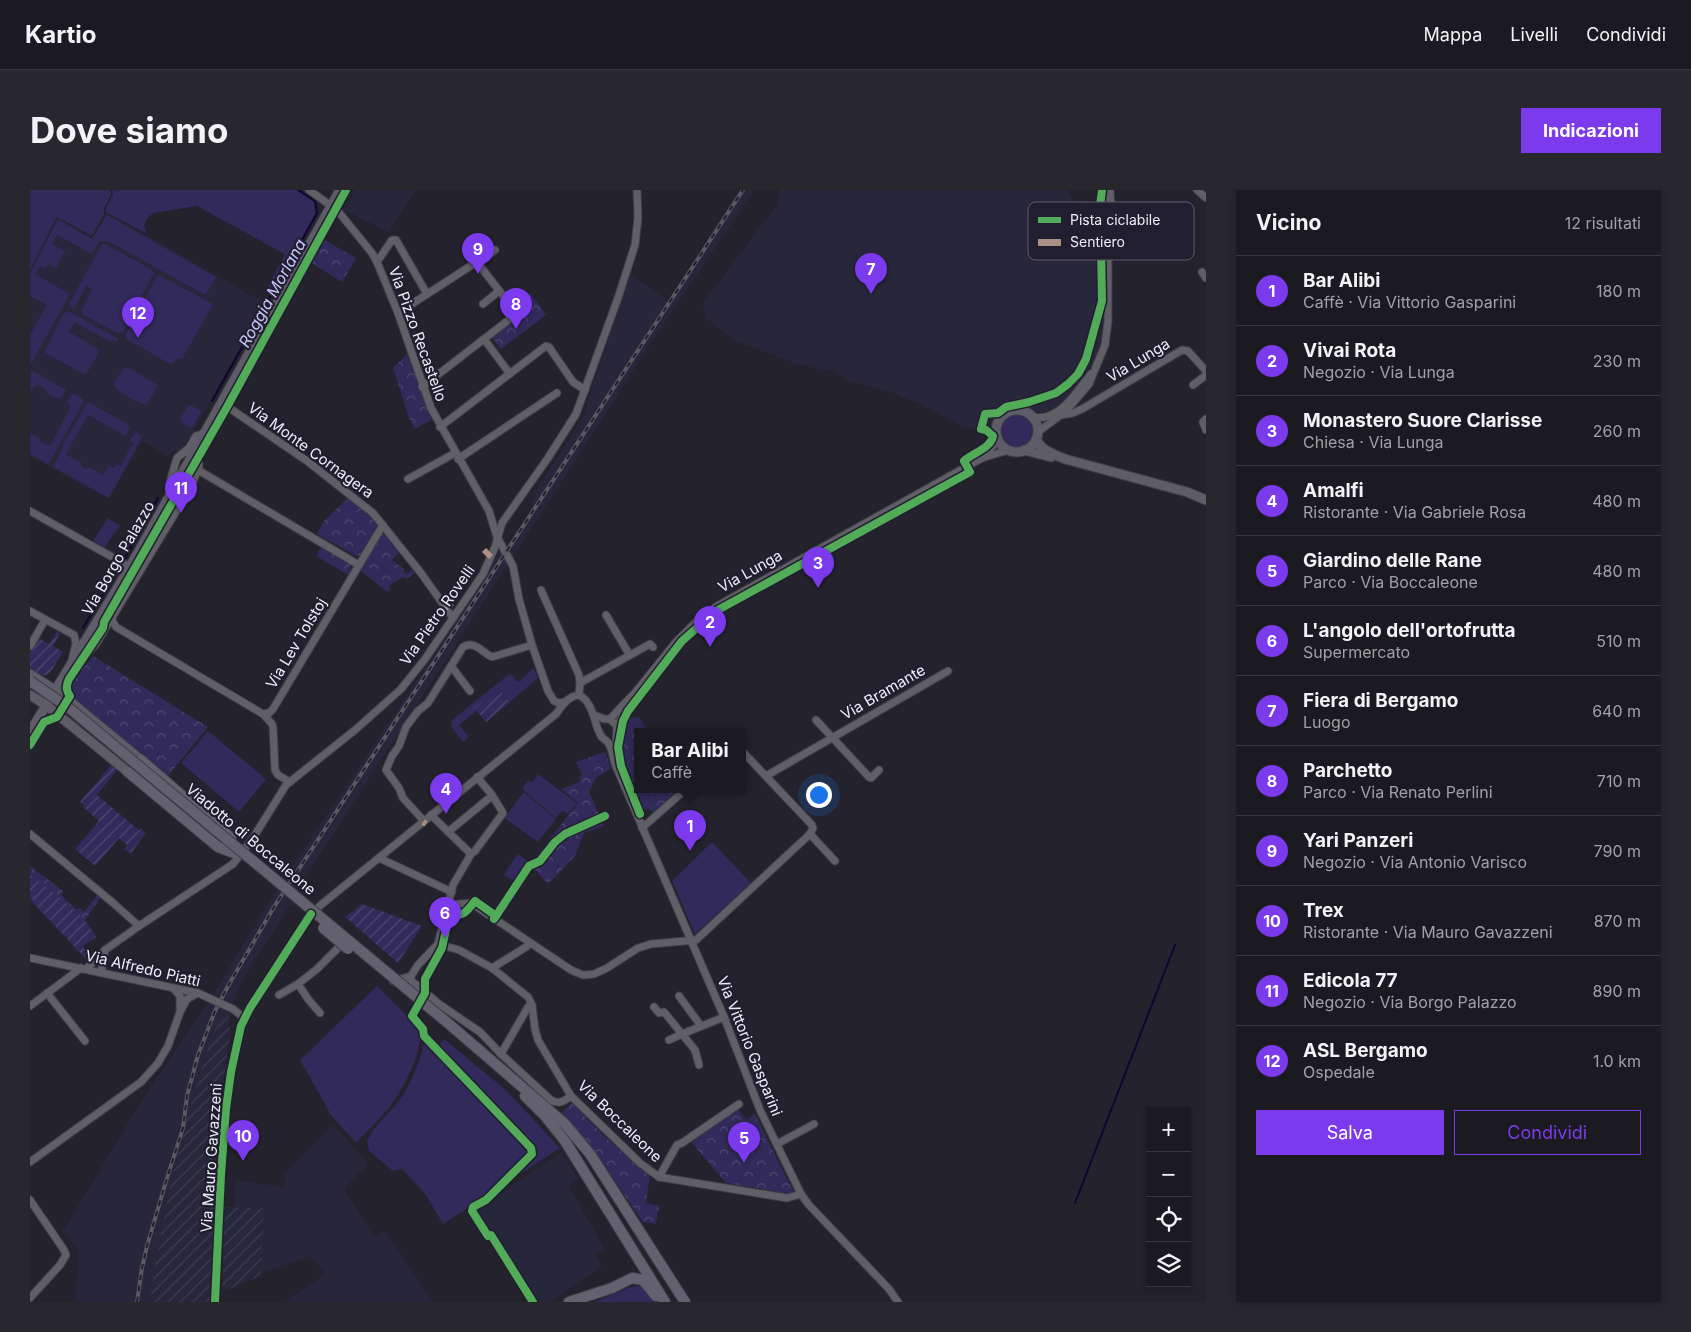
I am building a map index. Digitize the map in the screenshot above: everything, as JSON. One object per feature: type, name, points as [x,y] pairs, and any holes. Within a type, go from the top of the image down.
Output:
[{"type":"highway","name":"Viadotto di Boccaleone","points":[[30,681],[70,708],[238,853]]},
{"type":"highway","name":"Viadotto di Boccaleone","points":[[30,688],[66,712],[448,1026]]},
{"type":"highway","points":[[141,764],[227,833],[238,853]]},
{"type":"highway","points":[[128,772],[218,847],[238,853]]},
{"type":"highway","points":[[448,1026],[545,1116],[579,1162],[666,1302]]},
{"type":"highway","points":[[448,1026],[564,1123],[590,1154],[685,1302]]},
{"type":"highway","points":[[569,1302],[612,1288],[632,1278],[643,1280],[660,1302]]},
{"type":"main road","name":"Via Borgo Palazzo","points":[[30,732],[130,567],[340,190]]},
{"type":"main road","name":"Via Lunga","points":[[998,437],[996,432],[998,422],[1006,413],[1012,410],[1019,410],[1033,417]]},
{"type":"main road","points":[[1033,417],[1036,423],[1040,446],[1046,451],[1065,458]]},
{"type":"main road","name":"Via Lunga","points":[[1009,450],[1018,452],[1030,447],[1037,435]]},
{"type":"main road","points":[[998,437],[1002,445],[1009,450]]},
{"type":"main road","points":[[1024,450],[1065,458],[1187,492],[1206,500]]},
{"type":"main road","points":[[1187,492],[1206,494]]},
{"type":"main road","points":[[30,674],[41,680],[121,743],[141,764]]},
{"type":"main road","points":[[41,680],[50,680],[63,676]]},
{"type":"main road","points":[[30,695],[47,703],[128,772]]},
{"type":"main road","points":[[47,703],[54,700],[58,702],[111,743],[121,743]]},
{"type":"street","name":"Via Pizzo Recastello","points":[[309,190],[332,206],[372,253],[377,262],[398,313],[422,387],[431,408],[456,456],[489,511],[497,537],[515,571],[519,599],[532,645],[548,691],[554,701],[556,714]]},
{"type":"street","name":"Via Pietro Rovelli","points":[[30,1006],[139,926],[233,864],[238,853],[290,782],[355,730],[401,689],[419,667],[483,574],[493,552],[502,523],[548,458],[576,414],[635,245],[638,212],[637,190]]},
{"type":"street","points":[[1104,202],[1108,190]]},
{"type":"street","points":[[1198,190],[1206,198]]},
{"type":"street","points":[[377,262],[392,240],[396,240],[427,294]]},
{"type":"street","points":[[398,313],[472,265],[477,264],[496,250]]},
{"type":"street","name":"Via Lunga","points":[[1106,260],[1108,278]]},
{"type":"street","name":"Via Lunga","points":[[1075,409],[1089,384],[1105,345],[1109,260]]},
{"type":"street","points":[[422,387],[515,315],[515,310],[477,264]]},
{"type":"street","points":[[482,304],[499,291]]},
{"type":"street","points":[[484,339],[510,374]]},
{"type":"street","points":[[440,427],[548,346],[573,382],[585,390]]},
{"type":"street","name":"Via Lunga","points":[[1037,435],[1061,415],[1182,350],[1188,351],[1206,371]]},
{"type":"street","name":"Via Lunga","points":[[1033,417],[1046,418],[1060,410],[1096,368]]},
{"type":"street","points":[[1194,385],[1206,375]]},
{"type":"street","points":[[408,479],[456,456],[557,393]]},
{"type":"street","name":"Via Monte Cornagera","points":[[222,404],[320,471],[368,509],[384,524],[422,573],[453,618]]},
{"type":"street","points":[[1206,419],[1203,422],[1206,430]]},
{"type":"street","name":"Via Borgo Palazzo","points":[[168,498],[176,461],[189,448],[196,436],[205,433]]},
{"type":"street","name":"Via Lunga","points":[[982,458],[994,446],[998,437]]},
{"type":"street","name":"Via Lunga","points":[[607,719],[634,694],[676,642],[702,617],[719,605],[982,458],[1009,450]]},
{"type":"street","points":[[175,466],[176,472],[181,476],[190,477],[198,471],[199,461],[193,454],[184,453],[180,455]]},
{"type":"street","points":[[198,471],[359,565]]},
{"type":"street","name":"Via Borgo Palazzo","points":[[72,660],[86,654],[96,644],[174,515],[198,471]]},
{"type":"street","points":[[30,511],[130,567]]},
{"type":"street","name":"Via Lev Tolstoj","points":[[263,714],[273,710],[384,524]]},
{"type":"street","points":[[541,590],[579,675],[580,683],[579,695],[565,702],[559,703],[554,701]]},
{"type":"street","points":[[30,611],[74,635],[76,643],[72,660]]},
{"type":"street","points":[[606,615],[629,654]]},
{"type":"street","points":[[112,617],[112,622],[116,627],[263,714],[273,727],[275,770],[278,775],[279,788],[282,791]]},
{"type":"street","points":[[30,646],[45,620]]},
{"type":"street","points":[[424,821],[403,798],[400,788],[388,773],[392,756],[399,746],[406,728],[418,711],[428,703],[462,647],[472,644],[492,657],[532,645]]},
{"type":"street","points":[[580,683],[629,654],[650,644],[654,647]]},
{"type":"street","points":[[451,666],[470,691]]},
{"type":"street","name":"Via Bramante","points":[[766,776],[948,671]]},
{"type":"street","name":"Via Lunga","points":[[617,726],[634,694]]},
{"type":"street","name":"Via Vittorio Gasparini","points":[[579,695],[585,699],[594,715],[601,736],[608,741],[614,765],[724,1017],[760,1110],[801,1194],[898,1302]]},
{"type":"street","name":"Via Mauro Gavazzeni","points":[[215,1302],[226,1109],[238,1034],[244,1018],[311,914],[556,714],[565,702]]},
{"type":"street","points":[[594,715],[607,719],[617,726]]},
{"type":"street","points":[[599,730],[599,725],[607,719]]},
{"type":"street","name":"Via Bramante","points":[[816,720],[869,777],[872,778],[879,770]]},
{"type":"street","name":"Via Vittorio Gasparini","points":[[617,726],[616,738],[619,773]]},
{"type":"street","points":[[608,741],[616,738]]},
{"type":"street","points":[[111,743],[141,764],[238,853]]},
{"type":"street","points":[[449,905],[472,904],[578,973],[590,975],[602,971],[638,948],[651,944],[696,940],[810,834],[813,828],[812,824],[746,755]]},
{"type":"street","points":[[128,772],[140,772],[238,853]]},
{"type":"street","points":[[278,775],[290,782]]},
{"type":"street","points":[[311,914],[392,981],[411,976],[418,965],[438,944],[453,885],[471,854],[503,813],[492,795],[477,777]]},
{"type":"street","points":[[642,828],[682,793]]},
{"type":"street","points":[[448,832],[488,799]]},
{"type":"street","points":[[431,815],[471,854]]},
{"type":"street","points":[[30,834],[139,926]]},
{"type":"street","points":[[810,834],[835,861]]},
{"type":"street","points":[[379,858],[452,892]]},
{"type":"street","points":[[279,996],[317,969],[344,942]]},
{"type":"street","points":[[492,968],[530,943]]},
{"type":"street","points":[[438,944],[458,950],[492,968],[528,997],[532,1005],[528,1007],[501,1054]]},
{"type":"street","points":[[102,972],[106,950]]},
{"type":"street","name":"Via Alfredo Piatti","points":[[30,958],[198,993],[232,1009],[244,1018]]},
{"type":"street","points":[[408,978],[439,1004],[480,1032],[501,1054],[554,1102],[562,1102],[571,1096]]},
{"type":"street","points":[[298,984],[320,1013]]},
{"type":"street","points":[[173,988],[180,996],[180,1012]]},
{"type":"street","points":[[47,993],[86,1041]]},
{"type":"street","points":[[30,1162],[141,1082],[158,1063],[168,1046],[180,1012],[187,999],[198,993]]},
{"type":"street","points":[[679,996],[702,1026]]},
{"type":"street","name":"Via Boccaleone","points":[[532,1005],[538,1040],[571,1096],[640,1163],[659,1177],[788,1198],[801,1194]]},
{"type":"street","points":[[654,1007],[659,1013],[664,1012],[695,1050],[699,1065]]},
{"type":"street","points":[[668,1040],[724,1017]]},
{"type":"street","points":[[659,1177],[677,1145],[739,1104]]},
{"type":"street","points":[[777,1144],[814,1124]]},
{"type":"street","points":[[30,1200],[66,1255],[60,1266],[30,1298]]},
{"type":"shaded area","points":[[355,190],[416,190],[389,232],[345,210]]},
{"type":"shaded area","points":[[738,190],[754,190],[654,339],[297,890],[302,895],[293,907],[290,905],[240,985],[229,1015],[230,1036],[219,1110],[210,1302],[75,1302],[79,1250],[63,1231],[140,1103],[213,994],[284,878],[426,667],[498,555],[509,543],[533,508],[530,505],[536,495],[534,493],[583,417],[631,275],[669,301]]},
{"type":"shaded area","points":[[780,190],[1067,190],[1074,202],[1028,202],[1028,260],[1102,260],[1104,311],[1102,343],[1097,359],[1072,394],[1049,412],[1036,412],[1012,405],[1004,408],[990,437],[985,433],[963,427],[922,405],[893,393],[849,381],[834,372],[797,364],[733,340],[707,319],[702,304],[776,206]]},
{"type":"shaded area","points":[[107,213],[265,303],[183,450],[171,453],[169,457],[142,441],[109,499],[30,456],[30,271],[58,218],[92,238]]},
{"type":"shaded area","points":[[222,1011],[229,1015],[230,1036],[219,1110],[210,1302],[150,1302],[156,1259],[176,1156],[207,1051]]},
{"type":"shaded area","points":[[333,1125],[368,1164],[344,1189],[375,1238],[385,1230],[433,1302],[284,1302],[325,1274],[310,1256],[261,1273],[264,1208],[234,1207],[235,1180],[284,1187],[286,1184],[283,1174]]},
{"type":"shaded area","points":[[561,1153],[579,1179],[569,1186],[605,1249],[595,1255],[602,1267],[550,1302],[535,1302],[477,1209]]},
{"type":"shaded area","points":[[224,1207],[264,1208],[261,1276],[222,1292]]},
{"type":"green space","points":[[30,190],[110,190],[111,195],[104,208],[104,214],[92,236],[57,217],[30,270]]},
{"type":"green space","points":[[112,190],[297,190],[314,202],[316,213],[271,293],[266,290],[285,254],[197,206],[154,213],[148,217],[144,225],[147,234],[106,212],[106,208],[113,195]]},
{"type":"green space","points":[[107,215],[216,277],[205,295],[108,241],[100,241],[92,254],[57,235],[52,244],[65,251],[56,268],[48,264],[45,268],[40,266],[35,274],[70,294],[30,363],[30,335],[47,305],[30,296],[30,273],[58,219],[92,239]]},
{"type":"green space","points":[[323,239],[356,258],[342,282],[310,262]]},
{"type":"green space","points":[[102,244],[152,270],[154,273],[123,332],[117,333],[82,314],[81,311],[92,289],[86,286],[75,307],[68,306]]},
{"type":"green space","points":[[159,275],[213,304],[182,359],[178,358],[173,363],[168,363],[125,336]]},
{"type":"green space","points":[[530,293],[546,315],[501,349],[492,338],[522,314],[520,302]]},
{"type":"green space","points":[[69,311],[118,339],[117,342],[112,340],[111,342],[74,322],[69,332],[100,350],[86,375],[45,353],[63,314]]},
{"type":"green space","points":[[407,354],[431,420],[415,429],[409,418],[393,368]]},
{"type":"green space","points":[[124,368],[129,368],[158,385],[147,405],[127,396],[116,387],[114,383]]},
{"type":"green space","points":[[31,370],[66,390],[60,400],[45,392],[46,390],[38,385],[30,391]]},
{"type":"green space","points":[[75,394],[83,399],[83,403],[47,464],[30,454],[30,433],[40,439],[39,441],[50,446],[71,406],[67,403],[71,395]]},
{"type":"green space","points":[[88,402],[129,425],[130,429],[128,429],[126,436],[88,415],[66,454],[82,464],[81,466],[87,469],[89,467],[103,475],[108,466],[114,468],[117,464],[120,466],[134,442],[130,440],[136,432],[142,437],[109,498],[53,467],[62,446]]},
{"type":"green space","points":[[188,405],[202,411],[192,428],[180,419]]},
{"type":"green space","points":[[1017,413],[1024,414],[1029,418],[1033,423],[1033,437],[1029,442],[1024,446],[1017,447],[1010,446],[1005,442],[1001,437],[1000,430],[1001,423],[1005,418],[1010,414]]},
{"type":"green space","points":[[349,497],[374,520],[377,528],[361,555],[356,556],[317,534],[324,521]]},
{"type":"green space","points":[[108,518],[120,526],[104,548],[93,540]]},
{"type":"green space","points":[[382,534],[386,535],[400,551],[392,560],[404,569],[405,574],[413,570],[415,573],[406,579],[403,577],[389,586],[391,589],[387,592],[360,570]]},
{"type":"green space","points":[[322,546],[350,563],[351,570],[348,575],[316,556]]},
{"type":"green space","points":[[57,631],[60,633],[53,646],[63,652],[50,673],[47,675],[40,674],[30,668],[30,654],[39,638],[49,644]]},
{"type":"green space","points":[[93,656],[208,727],[166,778],[73,700],[69,686]]},
{"type":"green space","points":[[534,668],[538,678],[510,702],[498,688],[475,709],[476,711],[459,725],[469,737],[463,742],[451,727],[452,720],[508,675],[512,675],[518,682]]},
{"type":"green space","points":[[498,688],[510,702],[486,722],[474,708]]},
{"type":"green space","points":[[628,717],[640,718],[646,728],[634,728],[634,793],[674,793],[654,813],[648,809],[641,810],[630,786],[621,753],[623,730]]},
{"type":"green space","points":[[208,731],[266,779],[239,812],[181,763]]},
{"type":"green space","points":[[605,752],[611,768],[596,778],[589,792],[604,826],[584,833],[575,856],[548,884],[530,864],[578,803],[561,789],[581,781],[579,777],[582,775],[576,762]]},
{"type":"green space","points":[[112,764],[118,769],[97,795],[139,830],[141,829],[146,833],[131,853],[124,849],[127,845],[119,838],[95,866],[75,849],[99,821],[80,802]]},
{"type":"green space","points":[[538,774],[577,803],[568,814],[562,811],[556,818],[522,789],[528,780],[532,783]]},
{"type":"green space","points":[[524,792],[556,819],[538,842],[504,818]]},
{"type":"green space","points":[[712,842],[751,883],[695,934],[672,881]]},
{"type":"green space","points":[[517,854],[528,861],[516,882],[504,875]]},
{"type":"green space","points":[[30,866],[63,891],[61,895],[77,910],[80,908],[84,912],[97,895],[100,898],[85,920],[96,936],[83,946],[89,955],[85,958],[30,900]]},
{"type":"green space","points":[[30,875],[82,917],[96,937],[82,946],[90,956],[88,961],[37,906],[30,895]]},
{"type":"green space","points":[[362,904],[422,926],[398,963],[345,917]]},
{"type":"green space","points":[[377,986],[420,1029],[419,1045],[410,1072],[394,1102],[356,1143],[331,1115],[300,1060]]},
{"type":"green space","points":[[444,1039],[506,1090],[560,1148],[443,1224],[426,1195],[402,1169],[393,1171],[369,1151],[367,1141],[374,1129],[401,1098],[416,1070],[425,1040],[435,1051]]},
{"type":"green space","points":[[572,1103],[605,1137],[650,1174],[646,1203],[659,1206],[656,1224],[643,1222],[591,1147],[561,1113]]},
{"type":"green space","points":[[738,1109],[746,1120],[755,1114],[795,1195],[726,1183],[691,1142]]},
{"type":"green space","points":[[641,1286],[654,1302],[595,1302],[630,1287]]},
{"type":"waterway","name":"Roggia Morlana","points":[[212,401],[317,213],[315,201],[298,190]]},
{"type":"waterway","name":"Roggia Morlana","points":[[124,560],[158,498]]},
{"type":"waterway","name":"Roggia Morlana","points":[[83,628],[120,566]]},
{"type":"waterway","points":[[1075,1203],[1175,945]]},
{"type":"railway","points":[[137,1302],[147,1246],[183,1128],[187,1096],[198,1055],[215,1011],[228,986],[274,907],[743,190]]},
{"type":"marked path","points":[[484,550],[491,557]]},
{"type":"marked path","points":[[445,608],[452,603]]},
{"type":"cycle path","points":[[30,745],[44,722],[57,717],[70,696],[67,688],[69,679],[103,628],[104,622],[227,407],[346,190]]},
{"type":"cycle path","points":[[1100,202],[1102,190]]},
{"type":"cycle path","points":[[640,814],[621,766],[618,747],[623,721],[628,711],[682,641],[716,611],[970,472],[964,461],[992,440],[993,436],[986,430],[981,429],[985,414],[998,413],[1006,407],[1056,393],[1068,384],[1078,374],[1086,359],[1102,301],[1101,260]]},
{"type":"cycle path","points":[[494,919],[529,866],[540,861],[555,842],[565,834],[605,816]]},
{"type":"cycle path","points":[[496,916],[475,901],[464,913],[449,916],[442,948],[425,979],[425,993],[412,1016],[423,1029],[424,1036],[531,1148],[532,1154],[486,1200],[473,1207],[472,1211],[488,1236],[491,1235],[533,1302]]},
{"type":"cycle path","points":[[215,1302],[226,1109],[231,1072],[241,1026],[250,1008],[311,914]]},
{"type":"place","name":"Yari Panzeri","points":[[478,274]]},
{"type":"place","name":"Fiera di Bergamo","points":[[871,294]]},
{"type":"place","name":"Parchetto","points":[[516,329]]},
{"type":"place","name":"ASL Bergamo","points":[[138,338]]},
{"type":"place","name":"Edicola 77","points":[[181,513]]},
{"type":"place","name":"Monastero Suore Clarisse","points":[[818,588]]},
{"type":"place","name":"Vivai Rota","points":[[710,647]]},
{"type":"place","name":"Amalfi","points":[[446,814]]},
{"type":"place","name":"Bar Alibi","points":[[690,851]]},
{"type":"place","name":"L'angolo dell'ortofrutta","points":[[445,938]]},
{"type":"place","name":"Trex","points":[[243,1161]]},
{"type":"place","name":"Giardino delle Rane","points":[[744,1163]]}]
